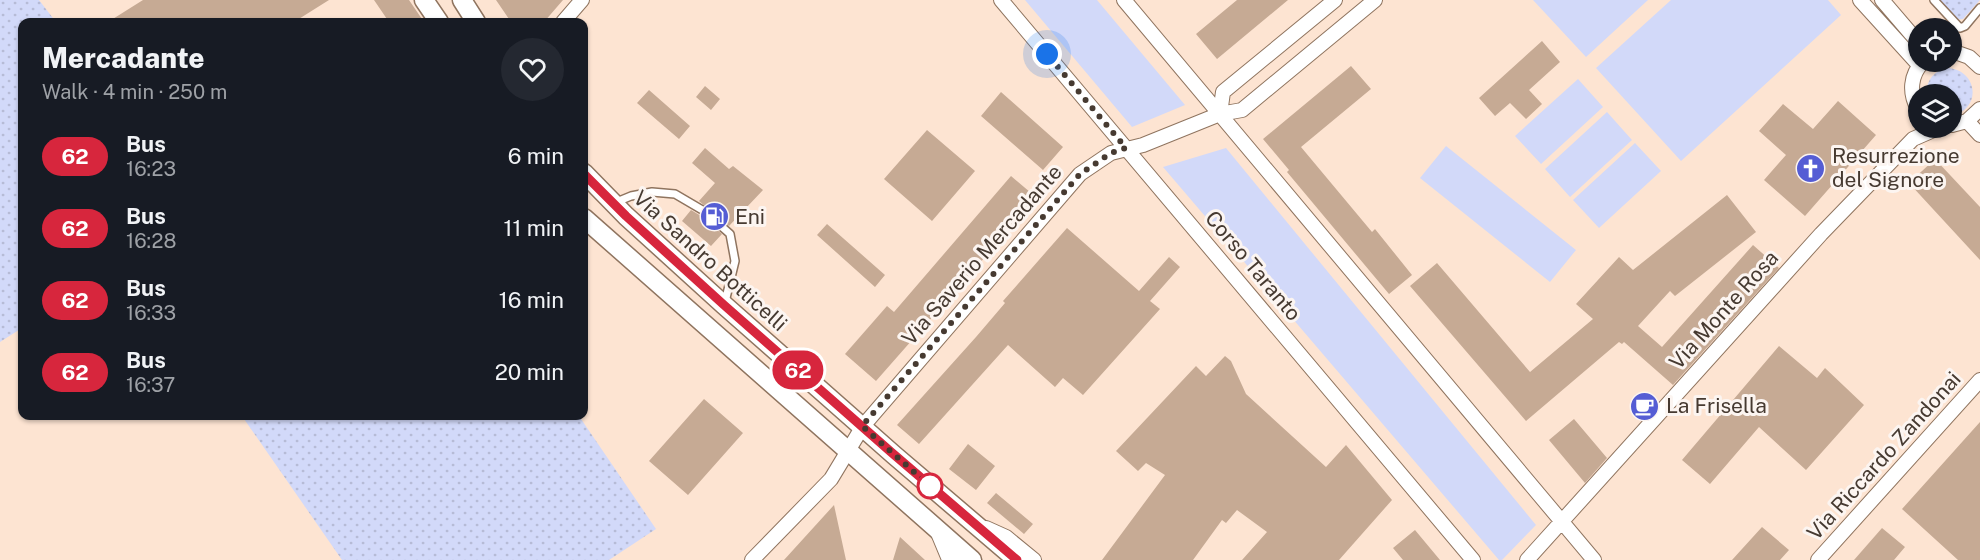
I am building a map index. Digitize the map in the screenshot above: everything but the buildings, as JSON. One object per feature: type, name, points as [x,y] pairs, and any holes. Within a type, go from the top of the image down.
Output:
[{"type":"main road","points":[[424,0],[436,18]]},
{"type":"main road","points":[[462,0],[473,18]]},
{"type":"main road","name":"Via Sandro Botticelli","points":[[588,178],[613,204],[724,305],[1017,560]]},
{"type":"main road","points":[[588,222],[972,560]]},
{"type":"street","points":[[566,18],[582,0]]},
{"type":"street","name":"Corso Taranto","points":[[1001,0],[1473,560]]},
{"type":"street","points":[[1124,0],[1594,560]]},
{"type":"street","points":[[1220,114],[1223,92],[1335,0],[1351,19]]},
{"type":"street","name":"Via Saverio Mercadante","points":[[753,560],[831,479],[862,426],[1080,174],[1111,153],[1143,145],[1220,114],[1242,110],[1375,0]]},
{"type":"street","points":[[1860,0],[1908,50]]},
{"type":"street","points":[[1882,0],[1908,30]]},
{"type":"street","points":[[1962,53],[1979,62]]},
{"type":"street","points":[[1962,122],[1967,121],[1980,109]]},
{"type":"street","points":[[1967,121],[1980,135]]},
{"type":"street","name":"Via Monte Rosa","points":[[1527,560],[1821,234],[1915,138]]},
{"type":"street","name":"Via Riccardo Zandonai","points":[[1818,560],[1980,380]]},
{"type":"street","name":"Via Sandro Botticelli","points":[[973,522],[1006,537],[1034,560]]},
{"type":"street","points":[[937,530],[948,557],[952,560]]},
{"type":"lane","points":[[1934,0],[1960,28],[1965,26],[1980,8]]},
{"type":"lane","points":[[613,204],[631,196],[652,192],[675,194],[704,211],[730,234],[735,261],[724,305]]},
{"type":"shaded area","points":[[0,0],[39,0],[53,18],[18,18],[18,331],[0,342]]},
{"type":"shaded area","points":[[1025,0],[1097,0],[1185,105],[1132,127]]},
{"type":"shaded area","points":[[1533,0],[1648,0],[1586,57]]},
{"type":"shaded area","points":[[1671,0],[1828,0],[1841,15],[1681,161],[1596,68]]},
{"type":"shaded area","points":[[1936,0],[1980,0],[1963,19],[1952,18]]},
{"type":"shaded area","points":[[1960,72],[1966,76],[1973,92],[1968,107],[1962,111],[1962,84],[1928,84],[1935,73]]},
{"type":"shaded area","points":[[1578,79],[1603,107],[1541,164],[1515,136]]},
{"type":"shaded area","points":[[1607,112],[1632,140],[1570,197],[1545,169]]},
{"type":"shaded area","points":[[1635,143],[1661,171],[1599,228],[1573,200]]},
{"type":"shaded area","points":[[1446,146],[1576,250],[1550,282],[1420,178]]},
{"type":"shaded area","points":[[1226,148],[1536,525],[1502,560],[1499,560],[1163,167]]},
{"type":"shaded area","points":[[245,420],[582,420],[656,529],[609,560],[342,560]]},
{"type":"bus line","name":"62","points":[[588,178],[724,305],[1017,560]]},
{"type":"place","name":"Resurrezione del Signore","points":[[1811,168]]},
{"type":"place","name":"Eni","points":[[714,217]]},
{"type":"place","name":"La Frisella","points":[[1645,406]]},
{"type":"route","points":[[930,486],[862,426],[1080,174],[1111,153],[1126,148],[1047,54]]}]
